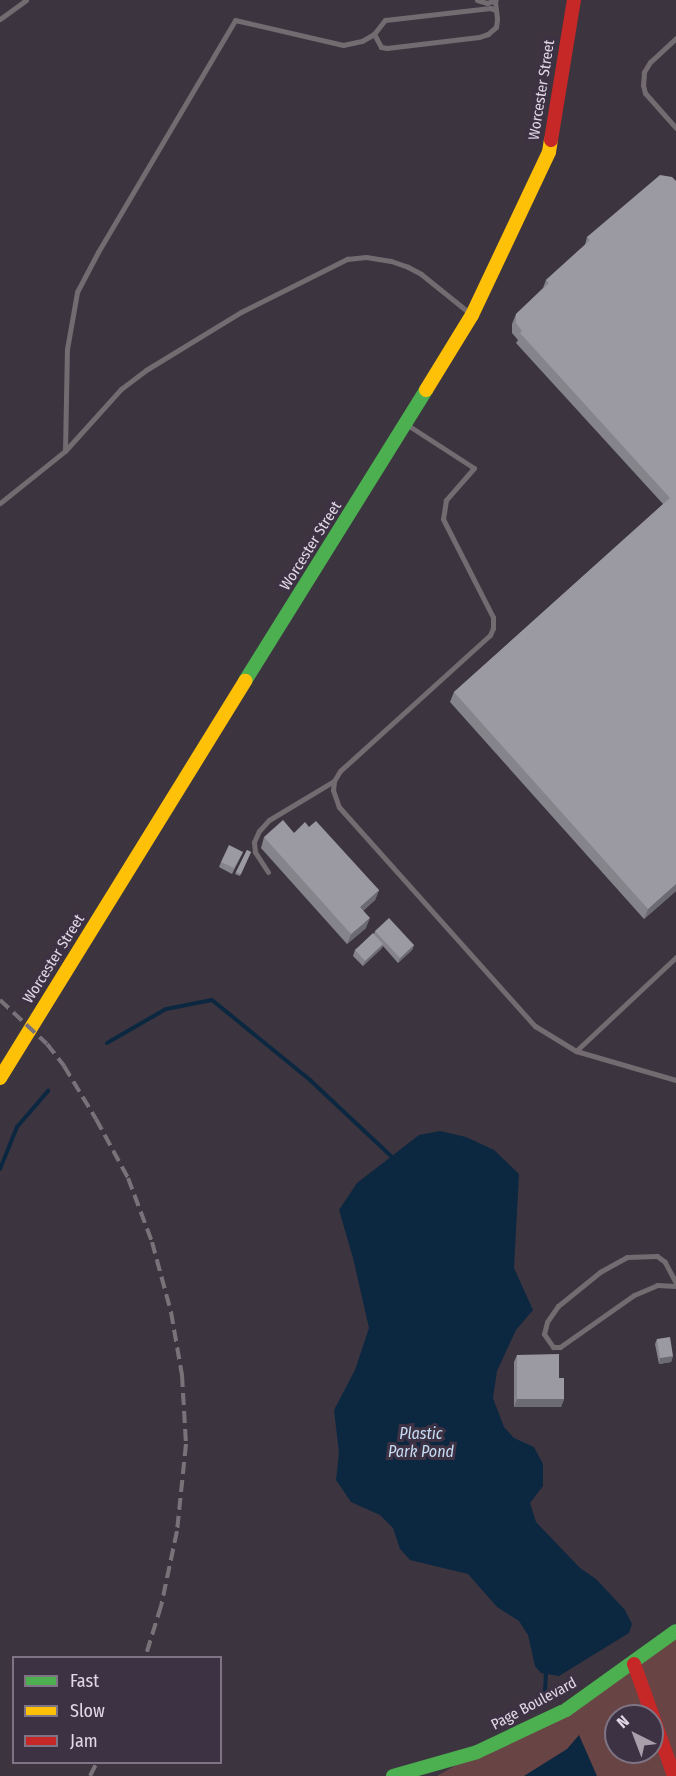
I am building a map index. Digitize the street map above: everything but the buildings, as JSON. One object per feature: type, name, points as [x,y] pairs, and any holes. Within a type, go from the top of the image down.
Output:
[{"type":"main road","name":"Worcester Street","points":[[0,1078],[472,315],[549,152],[574,0]]},
{"type":"main road","name":"Page Boulevard","points":[[393,1776],[477,1752],[566,1710],[634,1664],[676,1631]]},
{"type":"main road","points":[[634,1664],[674,1776]]},
{"type":"lane","points":[[0,19],[26,0]]},
{"type":"lane","points":[[374,34],[381,47],[387,48],[479,37],[488,34],[496,27],[496,10],[495,1],[487,3],[477,0]]},
{"type":"lane","points":[[65,451],[67,349],[77,292],[235,20],[343,45],[362,41],[374,34],[385,20],[490,8],[496,10]]},
{"type":"lane","points":[[676,38],[650,62],[644,72],[643,85],[645,93],[676,128]]},
{"type":"lane","points":[[0,503],[65,451],[121,389],[146,370],[241,312],[346,259],[366,257],[391,261],[408,267],[422,274],[472,315]]},
{"type":"lane","points":[[268,872],[255,852],[254,843],[259,831],[269,820],[334,781],[340,771],[490,635],[494,628],[489,608],[442,519],[446,500],[474,468],[406,424]]},
{"type":"lane","points":[[334,781],[335,798],[350,822],[535,1026],[576,1051],[676,1080]]},
{"type":"lane","points":[[576,1051],[676,957]]},
{"type":"lane","points":[[657,1256],[665,1262],[676,1284],[657,1285],[634,1294],[560,1347],[553,1347],[544,1334],[547,1322],[558,1306],[600,1272],[627,1257],[657,1256]]},
{"type":"shaded area","points":[[676,1639],[676,1776],[437,1776]]},
{"type":"water","name":"Plastic Park Pond","points":[[440,1131],[466,1137],[494,1150],[519,1174],[514,1268],[533,1310],[516,1330],[497,1371],[493,1398],[504,1427],[514,1438],[534,1447],[543,1464],[543,1486],[530,1503],[536,1522],[580,1568],[596,1579],[625,1610],[632,1624],[629,1633],[559,1676],[541,1673],[535,1666],[528,1635],[519,1621],[497,1607],[468,1574],[410,1560],[400,1549],[393,1528],[380,1515],[351,1502],[336,1480],[339,1453],[334,1410],[355,1370],[369,1328],[339,1210],[357,1183],[419,1135]]},
{"type":"water","points":[[579,1735],[597,1776],[524,1776],[567,1749]]},
{"type":"waterway","points":[[107,1043],[166,1009],[212,1000],[310,1080],[393,1158]]},
{"type":"waterway","points":[[0,1169],[17,1127],[48,1091]]},
{"type":"waterway","points":[[545,1691],[546,1671]]},
{"type":"railway","points":[[0,1000],[47,1044],[64,1066],[96,1119],[128,1178],[152,1242],[171,1312],[182,1375],[186,1444],[177,1531],[161,1606],[146,1656]]},
{"type":"railway","points":[[90,1776],[96,1764]]},
{"type":"traffic: fast","points":[[245,681],[426,390]]},
{"type":"traffic: fast","points":[[393,1776],[477,1752],[566,1710],[676,1631]]},
{"type":"traffic: slow","points":[[426,390],[472,315],[549,152],[551,140]]},
{"type":"traffic: slow","points":[[0,1078],[245,681]]},
{"type":"traffic: jam","points":[[551,140],[574,0]]},
{"type":"traffic: jam","points":[[634,1664],[674,1776]]}]
